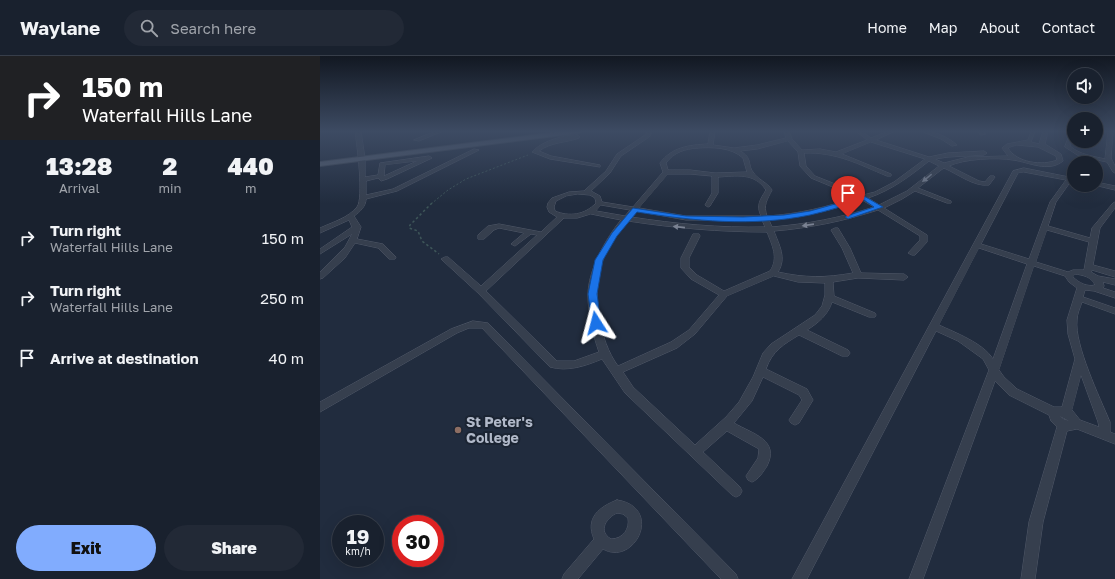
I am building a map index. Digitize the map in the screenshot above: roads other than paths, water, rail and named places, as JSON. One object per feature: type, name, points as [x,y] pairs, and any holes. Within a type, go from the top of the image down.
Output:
[{"type":"main road","points":[[320,164],[365,155]]},
{"type":"main road","points":[[320,158],[361,156]]},
{"type":"street","points":[[363,198],[395,190],[465,155]]},
{"type":"street","points":[[546,155],[610,170]]},
{"type":"street","points":[[586,192],[610,170],[619,155]]},
{"type":"street","points":[[666,172],[663,163],[669,155]]},
{"type":"street","points":[[616,371],[674,345],[692,332],[724,294],[773,273],[777,267],[779,254],[764,218],[761,204],[769,190],[767,185],[751,174],[747,161],[742,155]]},
{"type":"street","points":[[801,155],[803,166],[813,177],[864,198],[923,235],[924,240],[912,253]]},
{"type":"street","points":[[840,155],[889,175]]},
{"type":"street","points":[[918,155],[944,165],[982,184],[987,184],[992,178]]},
{"type":"street","points":[[599,203],[686,218],[716,219],[784,217],[821,211],[864,198],[896,183],[929,159],[946,155]]},
{"type":"street","points":[[1010,155],[1029,163],[1046,165],[1060,161],[1059,155]]},
{"type":"street","points":[[1085,155],[1110,161]]},
{"type":"street","points":[[1109,155],[1108,158],[1115,171]]},
{"type":"street","points":[[320,231],[350,215],[361,207],[363,198],[361,156]]},
{"type":"street","points":[[429,158],[385,178],[381,179],[381,174],[382,164],[429,158]]},
{"type":"street","points":[[599,203],[598,197],[586,192],[569,193],[555,199],[550,203],[550,208],[552,212],[562,216],[574,217],[591,212],[627,220],[694,228],[720,230],[769,230],[834,220],[880,207],[904,196],[944,165],[957,161],[989,158],[1014,158]]},
{"type":"street","points":[[583,170],[596,168]]},
{"type":"street","points":[[799,579],[1016,171],[1024,170],[1067,178]]},
{"type":"street","points":[[666,172],[690,172],[715,175],[751,174]]},
{"type":"street","points":[[666,172],[627,220],[620,226],[599,260],[592,294],[599,338],[605,354],[628,390],[736,491]]},
{"type":"street","points":[[362,180],[381,174]]},
{"type":"street","points":[[708,204],[715,193],[715,175]]},
{"type":"street","points":[[916,579],[994,370],[1053,202],[1067,185]]},
{"type":"street","points":[[1103,185],[1115,188]]},
{"type":"street","points":[[914,189],[949,202]]},
{"type":"street","points":[[591,212],[599,203]]},
{"type":"street","points":[[1087,270],[1092,241],[1099,224],[1115,204]]},
{"type":"street","points":[[320,276],[338,260],[354,241],[357,227],[356,222],[350,215]]},
{"type":"street","points":[[480,291],[562,216]]},
{"type":"street","points":[[481,237],[491,228],[498,226],[542,234]]},
{"type":"street","points":[[320,252],[357,227]]},
{"type":"street","points":[[1044,227],[1092,241]]},
{"type":"street","points":[[835,230],[846,248],[858,275]]},
{"type":"street","points":[[515,244],[529,232]]},
{"type":"street","points":[[696,236],[685,258],[686,268],[694,277],[724,294]]},
{"type":"street","points":[[354,241],[380,246],[392,257]]},
{"type":"street","points":[[977,245],[1069,275],[1077,271],[1087,270],[1115,274]]},
{"type":"street","points":[[445,259],[480,291],[554,364],[571,366],[605,354]]},
{"type":"street","points":[[1087,270],[1100,283],[1098,287],[1094,288]]},
{"type":"street","points":[[773,273],[798,279],[829,280],[858,275],[904,277]]},
{"type":"street","points":[[1069,275],[1071,280],[1082,286],[1094,288],[1115,295]]},
{"type":"street","points":[[1095,278],[1115,282]]},
{"type":"street","points":[[695,452],[725,424],[747,398],[765,357],[773,347],[815,321],[831,298],[829,280]]},
{"type":"street","points":[[1082,286],[1072,320],[1073,334],[1080,360],[1110,437]]},
{"type":"street","points":[[831,298],[872,315]]},
{"type":"street","points":[[1078,298],[1115,311]]},
{"type":"street","points":[[320,407],[454,331],[468,325],[478,323],[484,324],[731,579]]},
{"type":"street","points":[[934,327],[961,339],[986,356],[1003,383],[1013,392],[1054,412],[1059,410],[1066,412],[1072,416],[1075,423],[1110,437]]},
{"type":"street","points":[[800,331],[845,353]]},
{"type":"street","points":[[1066,412],[1080,360]]},
{"type":"street","points":[[760,371],[803,392],[806,396],[808,400],[795,420]]},
{"type":"street","points":[[1054,412],[1054,417],[1063,425],[1070,427],[1075,423]]},
{"type":"street","points":[[725,424],[763,445],[766,450],[766,456],[752,476]]},
{"type":"street","points":[[1028,579],[1036,522],[1063,425]]},
{"type":"street","points":[[569,579],[602,541]]},
{"type":"place","name":"St Peter's College","points":[[458,430]]}]
